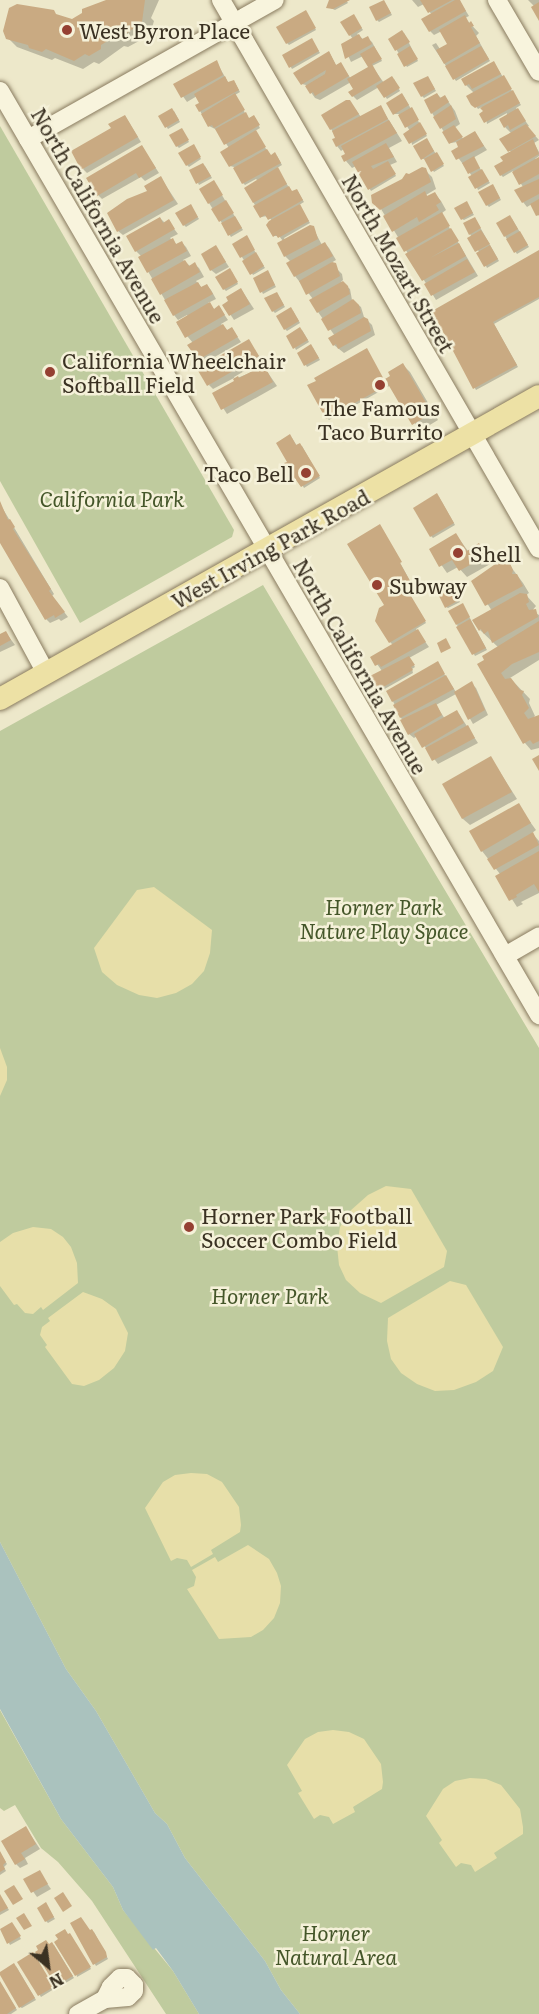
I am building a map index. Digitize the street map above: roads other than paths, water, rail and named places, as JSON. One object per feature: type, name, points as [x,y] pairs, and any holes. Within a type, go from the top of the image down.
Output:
[{"type":"main road","name":"West Irving Park Road","points":[[0,699],[539,396]]},
{"type":"street","name":"North Mozart Street","points":[[221,0],[539,549]]},
{"type":"street","points":[[28,139],[275,0]]},
{"type":"street","points":[[497,0],[539,72]]},
{"type":"street","name":"North California Avenue","points":[[0,91],[539,1015]]},
{"type":"street","points":[[1,593],[46,673]]},
{"type":"street","points":[[505,956],[539,936]]},
{"type":"street","points":[[78,2014],[105,1999]]},
{"type":"water","points":[[0,1542],[66,1669],[96,1711],[155,1813],[167,1824],[185,1858],[265,1961],[281,1990],[300,2014],[199,2014],[173,1971],[156,1948],[153,1950],[123,1910],[113,1887],[61,1819],[0,1709]]},
{"type":"place","name":"West Byron Place","points":[[67,30]]},
{"type":"place","name":"California Wheelchair Softball Field","points":[[50,372]]},
{"type":"place","name":"The Famous Taco Burrito","points":[[380,385]]},
{"type":"place","name":"Taco Bell","points":[[306,473]]},
{"type":"place","name":"Shell","points":[[458,553]]},
{"type":"place","name":"Subway","points":[[377,585]]},
{"type":"place","name":"Horner Park Football Soccer Combo Field","points":[[189,1227]]},
{"type":"park label","name":"California Park","points":[[112,498]]},
{"type":"park label","name":"Horner Park Nature Play Space","points":[[384,918]]},
{"type":"park label","name":"Horner Park","points":[[270,1295]]},
{"type":"park label","name":"Horner Natural Area","points":[[336,1944]]}]
